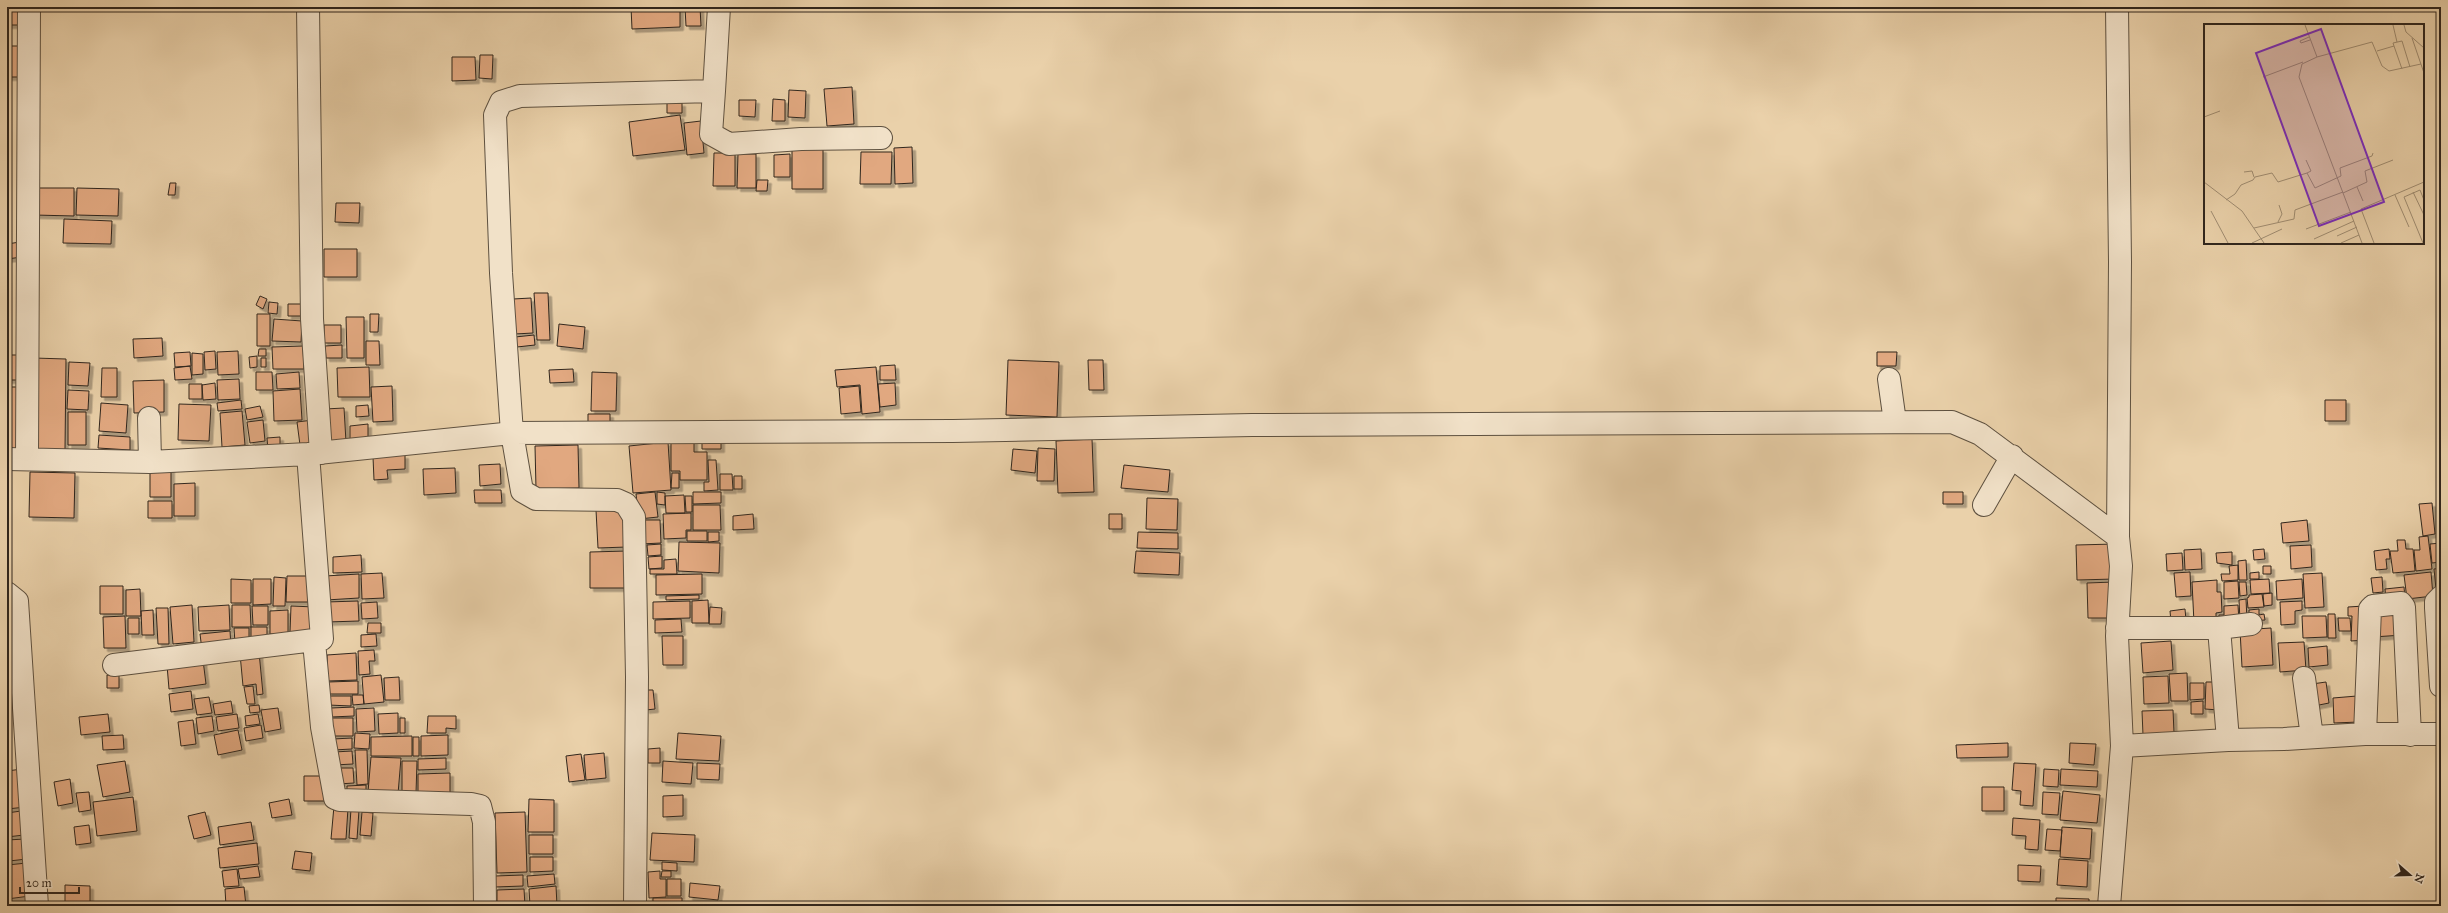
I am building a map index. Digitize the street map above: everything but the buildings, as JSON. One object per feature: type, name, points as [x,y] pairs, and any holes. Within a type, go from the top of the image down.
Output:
[{"type":"street","points":[[29,7],[17,459],[150,462],[314,453],[512,433],[953,431],[1260,425],[1952,422],[1980,434],[2012,456],[2118,537]]},
{"type":"street","points":[[114,664],[314,642],[320,641],[323,635],[314,453],[308,7]]},
{"type":"street","points":[[719,7],[711,134],[729,144],[801,139],[881,138]]},
{"type":"street","points":[[2109,906],[2122,746],[2117,628],[2121,566],[2118,537],[2120,262],[2116,7]]},
{"type":"street","points":[[635,906],[637,677],[634,517],[626,504],[617,500],[536,499],[528,496],[522,491],[512,433],[501,273],[495,115],[501,102],[520,96],[714,91]]},
{"type":"street","points":[[1889,379],[1895,422]]},
{"type":"street","points":[[149,418],[150,462]]},
{"type":"street","points":[[1984,505],[2012,456]]},
{"type":"street","points":[[7,593],[16,601],[37,906]]},
{"type":"street","points":[[2441,597],[2436,602],[2441,686]]},
{"type":"street","points":[[2365,734],[2370,609],[2373,606],[2401,604],[2404,607],[2410,735]]},
{"type":"street","points":[[2117,628],[2219,628],[2251,624]]},
{"type":"street","points":[[2219,628],[2228,740]]},
{"type":"street","points":[[314,642],[322,727],[335,798],[340,800],[471,804],[480,806],[484,822],[485,906]]},
{"type":"street","points":[[2304,678],[2312,737]]},
{"type":"street","points":[[2122,746],[2365,734],[2441,734]]}]
